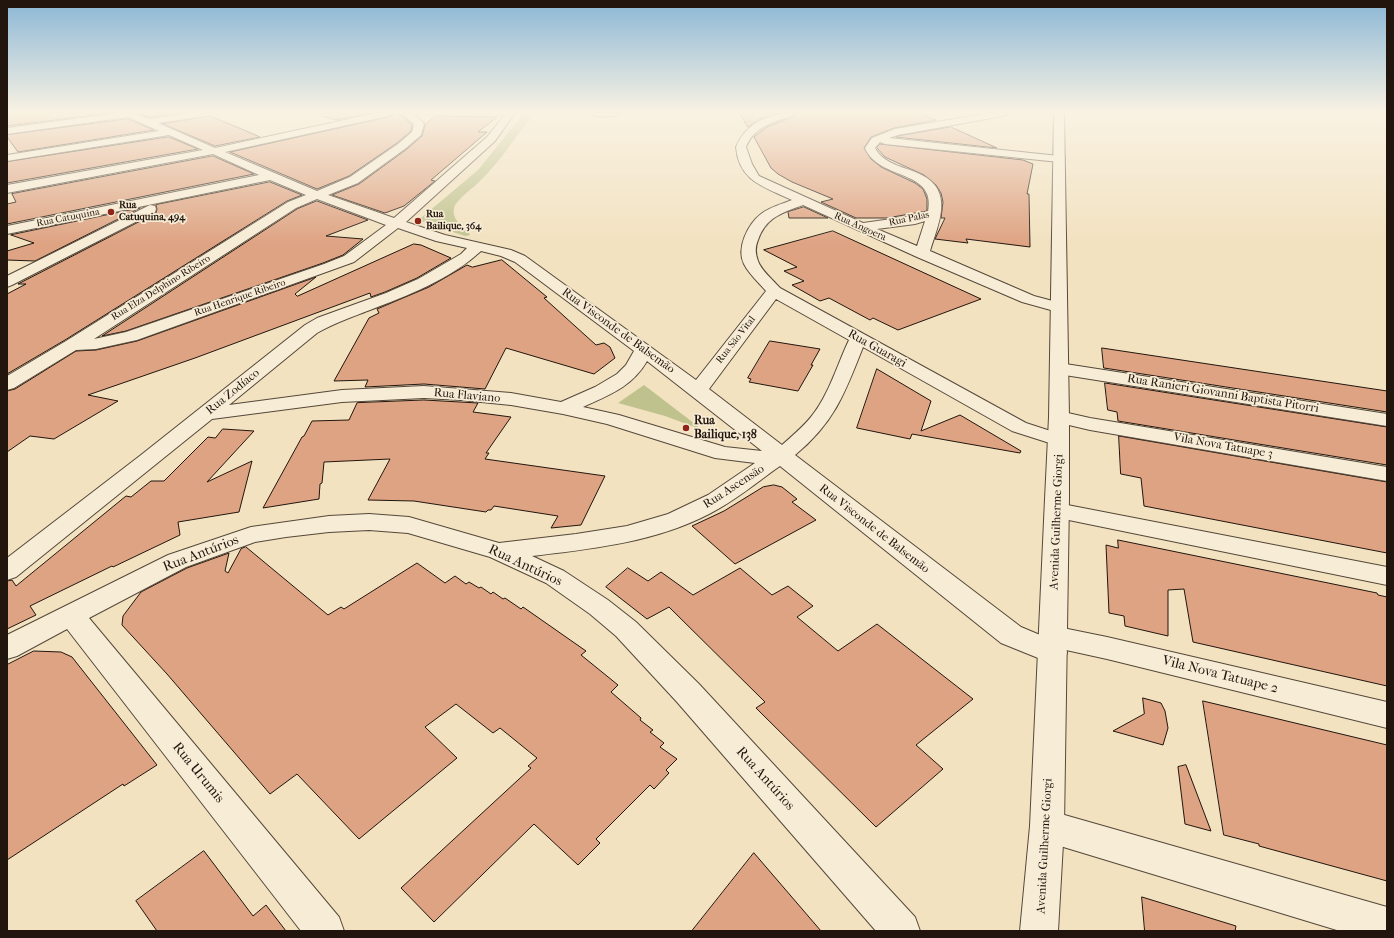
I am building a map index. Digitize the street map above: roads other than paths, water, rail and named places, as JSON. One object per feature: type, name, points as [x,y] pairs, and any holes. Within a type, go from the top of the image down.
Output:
[{"type":"street","points":[[7,189],[184,157]]},
{"type":"street","name":"Rua Visconde de Balsemão","points":[[229,157],[317,195],[441,238],[506,253],[520,259],[698,390],[779,457],[1011,635],[1053,645]]},
{"type":"street","name":"Rua Elza Delphino Ribeiro","points":[[7,384],[72,345],[292,205],[354,180],[386,157]]},
{"type":"street","name":"Rua Henrique Ribeiro","points":[[72,345],[96,344],[131,336],[329,268],[349,259],[397,223],[471,157]]},
{"type":"street","points":[[744,157],[748,170],[755,178],[758,188],[770,199],[789,206],[828,212]]},
{"type":"street","name":"Rua Palas","points":[[875,157],[915,177],[933,190],[936,199],[934,214],[922,254]]},
{"type":"street","points":[[1038,157],[1059,159]]},
{"type":"street","name":"Avenida Guilherme Giorgi","points":[[1039,931],[1047,826],[1059,440],[1059,159]]},
{"type":"street","name":"Rua Catuquina","points":[[7,230],[271,176]]},
{"type":"street","name":"Rua Angoera","points":[[755,178],[922,254],[1028,299],[1058,307]]},
{"type":"street","points":[[770,199],[772,195],[781,190]]},
{"type":"street","points":[[7,282],[175,196]]},
{"type":"street","name":"Rua Guaragi","points":[[770,199],[765,217],[755,229],[748,248],[751,263],[774,291],[1018,427],[1059,440]]},
{"type":"street","name":"Rua Guaragi","points":[[765,217],[804,200]]},
{"type":"street","name":"Rua Palas","points":[[861,227],[914,220],[934,214]]},
{"type":"street","name":"Rua Zodíaco","points":[[7,570],[206,414],[311,329],[323,322],[392,296],[423,282],[466,257],[477,247]]},
{"type":"street","name":"Rua São Vital","points":[[698,390],[774,291]]},
{"type":"street","name":"Rua Ascensão","points":[[499,551],[624,535],[666,524],[699,510],[720,498],[779,457],[812,429],[824,414],[858,338]]},
{"type":"street","points":[[563,408],[586,398],[624,377],[634,367],[643,350]]},
{"type":"street","name":"Rua Ranieri Giovanni Baptista Pitorri","points":[[1059,369],[1387,420]]},
{"type":"street","name":"Rua Flaviano","points":[[206,414],[308,399],[387,393],[461,394],[511,399],[563,408],[612,419],[723,453],[779,457]]},
{"type":"street","name":"Vila Nova Tatuape 3","points":[[1059,417],[1090,424],[1387,474]]},
{"type":"street","name":"Rua Flaviano","points":[[723,453],[738,466],[743,482]]},
{"type":"street","points":[[1057,511],[1387,576]]},
{"type":"street","name":"Rua Antúrios","points":[[7,648],[177,561],[251,535],[329,524],[369,522],[409,525],[499,551],[555,577],[599,607],[626,629],[688,693],[901,931]]},
{"type":"street","name":"Rua Urumis","points":[[71,615],[325,931]]},
{"type":"street","name":"Vila Nova Tatuape 2","points":[[1053,645],[1107,648],[1387,715]]},
{"type":"street","points":[[1047,826],[1387,926]]},
{"type":"place","name":"Rua Catuquina, 494","points":[[111,212]]},
{"type":"place","name":"Rua Bailique, 364","points":[[418,221]]},
{"type":"place","name":"Rua Bailique, 138","points":[[686,428]]}]
